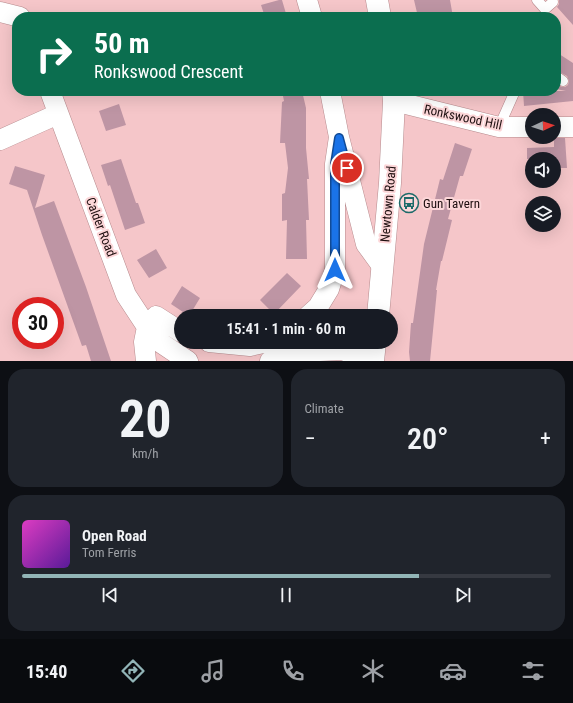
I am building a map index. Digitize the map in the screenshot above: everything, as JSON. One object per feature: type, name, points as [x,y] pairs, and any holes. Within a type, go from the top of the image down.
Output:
[{"type":"main road","points":[[377,0],[379,12]]},
{"type":"main road","name":"Newtown Road","points":[[379,309],[390,183],[393,96]]},
{"type":"main road","points":[[373,361],[374,349]]},
{"type":"street","points":[[21,0],[23,12]]},
{"type":"street","points":[[307,0],[311,12]]},
{"type":"street","points":[[0,12],[12,15]]},
{"type":"street","name":"Calder Road","points":[[52,96],[126,295],[147,327],[161,343],[188,361]]},
{"type":"street","points":[[331,96],[339,138],[366,244],[382,266]]},
{"type":"street","name":"Ronkswood Hill","points":[[393,96],[499,127],[525,127]]},
{"type":"street","points":[[0,140],[58,114]]},
{"type":"street","points":[[561,127],[573,127]]},
{"type":"street","points":[[316,309],[329,289],[335,270],[335,164],[339,138]]},
{"type":"street","points":[[146,361],[144,342],[147,327],[156,316],[174,328]]},
{"type":"street","points":[[270,361],[303,349]]},
{"type":"street","points":[[296,352],[342,350],[357,355],[367,361]]},
{"type":"lane","points":[[537,0],[545,9],[553,2]]},
{"type":"lane","points":[[499,127],[512,96]]},
{"type":"building","points":[[282,0],[286,12],[263,12],[261,5]]},
{"type":"building","points":[[414,0],[450,0],[452,12],[417,12]]},
{"type":"building","points":[[559,0],[573,0],[573,25],[557,7]]},
{"type":"building","points":[[561,55],[573,63],[573,101],[524,106],[523,96],[561,96],[561,91],[566,91],[561,90],[561,86],[565,87],[568,85],[569,81],[567,76],[561,73]]},
{"type":"building","points":[[283,96],[303,96],[306,108],[306,148],[309,179],[307,179],[309,220],[306,220],[307,259],[286,259],[287,220],[282,221],[282,194],[285,193],[288,168],[285,143],[280,143],[282,102],[284,101]]},
{"type":"building","points":[[119,104],[126,125],[106,131],[99,111]]},
{"type":"building","points":[[561,138],[565,138],[567,168],[561,168],[561,152],[527,152],[527,148],[554,147],[554,144],[561,144]]},
{"type":"building","points":[[455,143],[472,149],[463,176],[460,176],[448,219],[452,220],[441,261],[436,290],[430,361],[410,361],[409,352],[411,323],[413,323],[424,244],[440,179],[443,180]]},
{"type":"building","points":[[121,159],[136,203],[138,203],[145,223],[125,230],[110,185],[108,186],[101,165]]},
{"type":"building","points":[[15,166],[45,175],[35,208],[54,201],[86,287],[111,361],[91,361],[86,345],[82,346],[27,190],[9,184]]},
{"type":"building","points":[[156,249],[167,268],[149,278],[137,260]]},
{"type":"building","points":[[287,273],[301,286],[279,309],[269,309],[260,300]]},
{"type":"building","points":[[182,286],[200,298],[193,309],[178,309],[171,304]]},
{"type":"place","name":"Gun Tavern","points":[[409,203]]},
{"type":"route","points":[[335,270],[335,164],[339,138],[347,168]]}]
